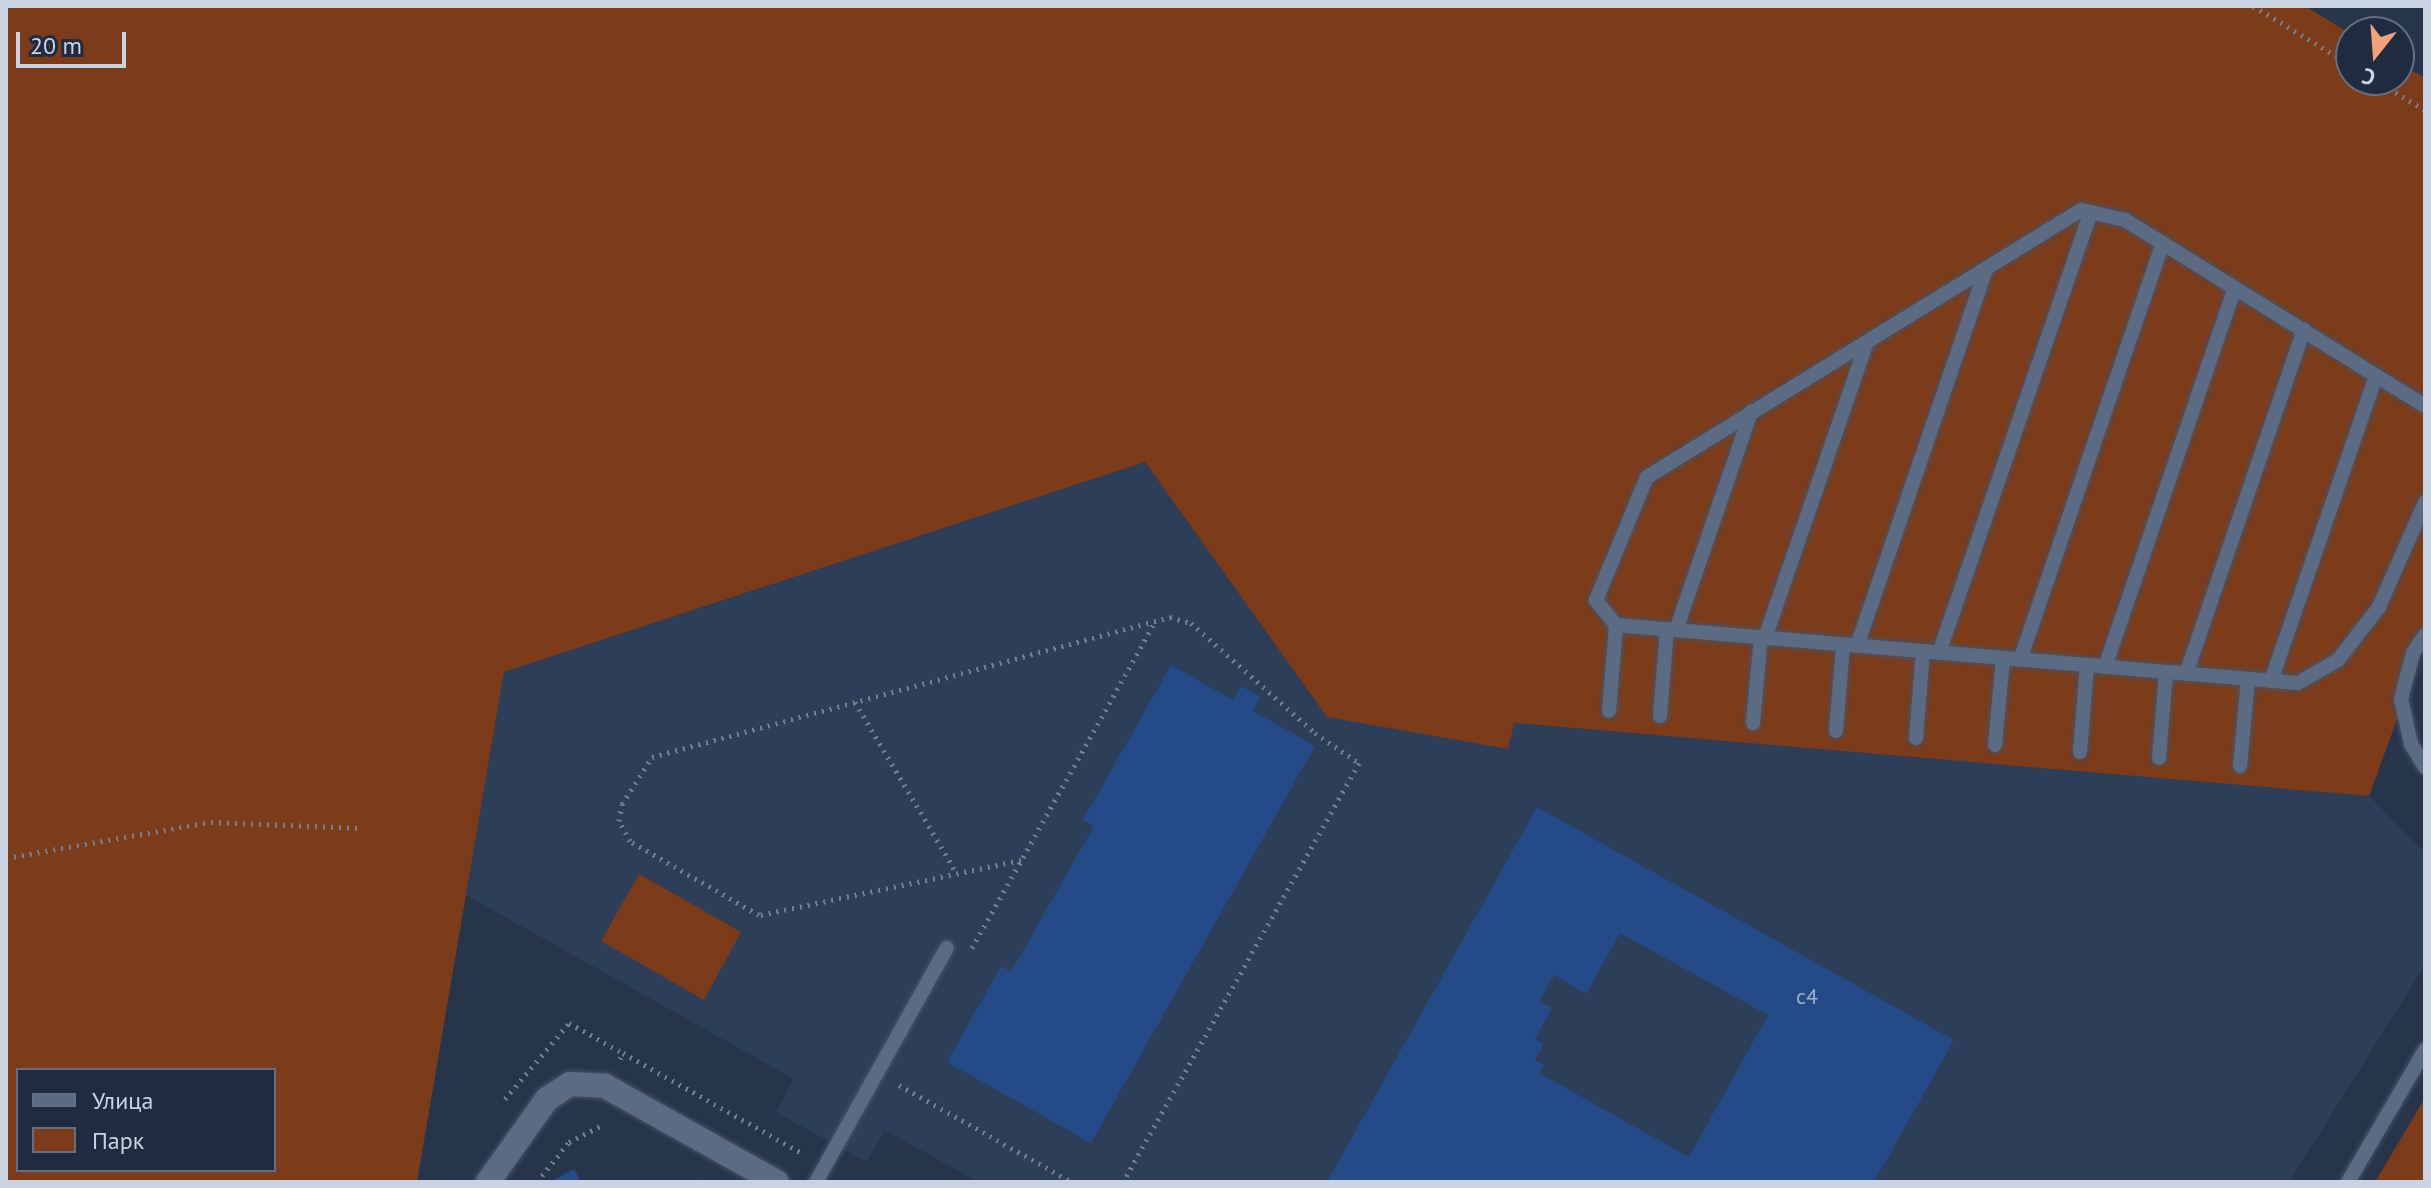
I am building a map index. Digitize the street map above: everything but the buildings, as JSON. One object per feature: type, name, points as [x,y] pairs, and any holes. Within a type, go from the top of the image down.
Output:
[{"type":"street","points":[[488,1182],[547,1099],[570,1084],[605,1086],[777,1182]]},
{"type":"lane","points":[[1609,711],[1616,625],[1596,600],[1647,477],[2081,210],[2125,220],[2425,406]]},
{"type":"lane","points":[[1939,653],[2091,212]]},
{"type":"lane","points":[[2020,660],[2163,243]]},
{"type":"lane","points":[[1836,731],[1850,645],[1986,269]]},
{"type":"lane","points":[[2105,667],[2235,288]]},
{"type":"lane","points":[[2186,674],[2304,330]]},
{"type":"lane","points":[[1753,723],[1763,638],[1867,342]]},
{"type":"lane","points":[[2271,681],[2376,376]]},
{"type":"lane","points":[[1660,716],[1672,630],[1751,412]]},
{"type":"lane","points":[[1616,625],[2298,683],[2338,660],[2379,607],[2425,502]]},
{"type":"lane","points":[[2425,635],[2413,653],[2401,699],[2411,744],[2425,767]]},
{"type":"lane","points":[[1916,738],[1923,651]]},
{"type":"lane","points":[[1995,745],[2003,658]]},
{"type":"lane","points":[[2080,752],[2087,665]]},
{"type":"lane","points":[[2159,758],[2166,672]]},
{"type":"lane","points":[[2240,766],[2248,679]]},
{"type":"lane","points":[[816,1182],[947,948]]},
{"type":"lane","points":[[2348,1182],[2425,1050]]},
{"type":"path","points":[[2253,6],[2335,55]]},
{"type":"path","points":[[2402,96],[2425,110]]},
{"type":"path","points":[[1021,860],[759,915],[630,841],[619,821],[622,804],[652,757],[1170,617],[1191,623],[1315,733],[1359,763],[1123,1182]]},
{"type":"path","points":[[947,948],[966,958],[1156,621]]},
{"type":"path","points":[[855,702],[957,874]]},
{"type":"path","points":[[6,858],[211,822],[362,828]]},
{"type":"path","points":[[521,1075],[569,1023],[825,1166]]},
{"type":"path","points":[[605,1086],[623,1053]]},
{"type":"path","points":[[877,1073],[1072,1182]]},
{"type":"path","points":[[537,1182],[569,1142],[605,1124]]},
{"type":"shaded area","points":[[1145,462],[1327,717],[1507,748],[1513,723],[2369,796],[2425,853],[2425,965],[2289,1182],[978,1182],[885,1130],[866,1162],[776,1112],[794,1079],[466,895],[504,672]]},
{"type":"green space","points":[[6,6],[2305,6],[2335,24],[2335,96],[2415,96],[2415,72],[2425,78],[2425,643],[2369,796],[1514,723],[1508,749],[1327,717],[1145,462],[504,672],[417,1182],[6,1182]]},
{"type":"green space","points":[[639,874],[741,932],[704,1000],[601,941]]},
{"type":"green space","points":[[2425,1098],[2425,1182],[2375,1182]]}]
